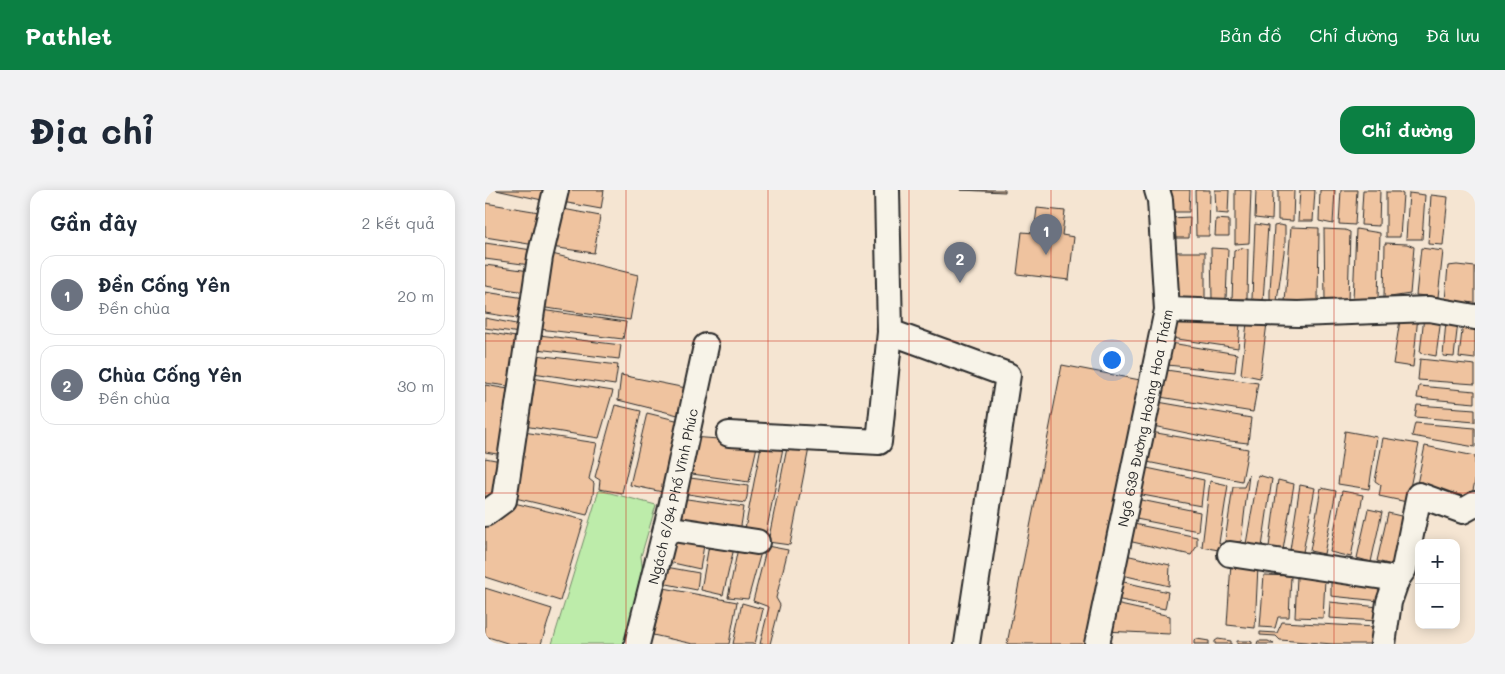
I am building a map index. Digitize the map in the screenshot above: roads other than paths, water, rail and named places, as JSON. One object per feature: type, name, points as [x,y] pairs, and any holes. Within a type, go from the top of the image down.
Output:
[{"type":"lane","points":[[485,514],[504,500],[540,256],[556,190]]},
{"type":"lane","points":[[729,434],[879,442],[890,332],[887,190]]},
{"type":"lane","name":"Ngõ 639 Đường Hoàng Hoa Thám","points":[[1097,644],[1167,310],[1160,200],[1157,190]]},
{"type":"lane","points":[[1167,310],[1298,314],[1429,309],[1475,317]]},
{"type":"lane","points":[[890,332],[1008,375],[967,644]]},
{"type":"lane","name":"Ngách 6/94 Phố Vĩnh Phúc","points":[[643,643],[706,346]]},
{"type":"lane","points":[[1383,644],[1389,602],[1397,578],[1404,569],[1419,495],[1463,511],[1475,504]]},
{"type":"lane","points":[[666,528],[757,542]]},
{"type":"lane","points":[[1230,554],[1397,578]]},
{"type":"place","name":"Đền Cống Yên","points":[[1046,255]]},
{"type":"place","name":"Chùa Cống Yên","points":[[960,283]]}]
